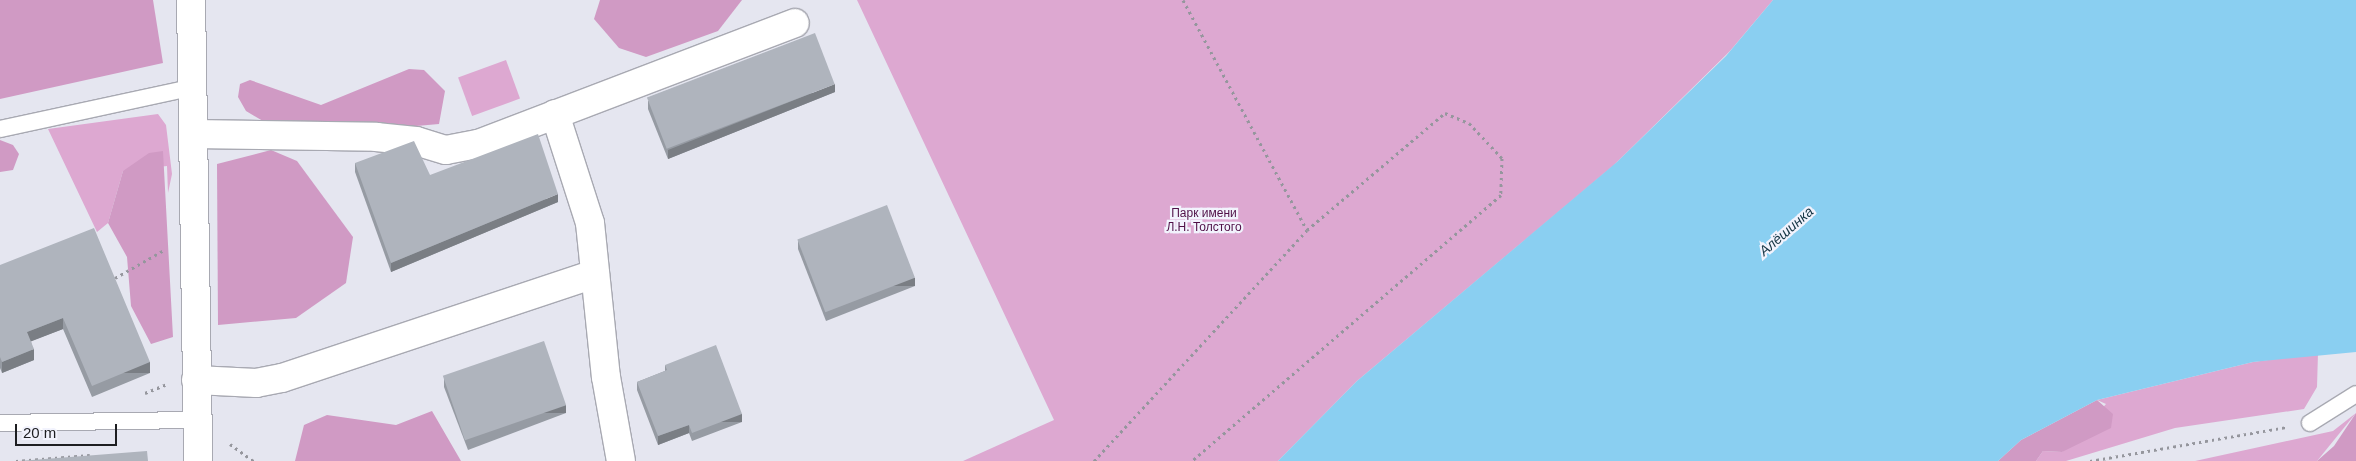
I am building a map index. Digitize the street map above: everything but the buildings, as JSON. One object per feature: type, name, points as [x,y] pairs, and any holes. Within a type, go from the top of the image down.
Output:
[{"type":"street","points":[[191,0],[194,87],[198,461]]},
{"type":"street","points":[[194,134],[376,137],[416,141],[446,150],[478,144],[795,23]]},
{"type":"street","points":[[555,114],[590,224],[606,377],[621,461]]},
{"type":"street","points":[[196,380],[256,383],[282,378],[595,274]]},
{"type":"lane","points":[[0,129],[194,87]]},
{"type":"lane","points":[[2310,423],[2356,394]]},
{"type":"lane","points":[[0,423],[197,420]]},
{"type":"path","points":[[1183,0],[1306,230]]},
{"type":"path","points":[[1094,461],[1306,230],[1445,113],[1469,123],[1502,158],[1501,195],[1192,461]]},
{"type":"path","points":[[115,278],[195,232]]},
{"type":"path","points":[[2090,461],[2310,423]]},
{"type":"path","points":[[16,461],[90,455]]},
{"type":"green space","name":"Парк имени Л.Н. Толстого","points":[[857,0],[1773,0],[1730,51],[1614,165],[1357,381],[1278,461],[963,461],[1054,420]]},
{"type":"green space","points":[[506,60],[520,99],[472,116],[458,77]]},
{"type":"green space","points":[[158,114],[166,125],[172,174],[168,193],[167,166],[123,171],[108,223],[97,232],[48,129]]},
{"type":"green space","points":[[2318,353],[2317,387],[2304,409],[2175,428],[2066,461],[2036,461],[2043,451],[2062,452],[2106,404],[2097,400],[2253,362]]},
{"type":"green space","points":[[2356,413],[2317,461],[2195,461],[2333,431]]},
{"type":"shaded area","points":[[0,0],[153,0],[163,63],[0,99]]},
{"type":"shaded area","points":[[600,0],[742,0],[718,31],[646,57],[619,48],[594,19]]},
{"type":"shaded area","points":[[409,69],[424,70],[445,91],[439,124],[394,128],[268,124],[246,111],[238,97],[240,84],[250,80],[321,105]]},
{"type":"shaded area","points":[[0,140],[13,145],[19,154],[13,170],[0,172]]},
{"type":"shaded area","points":[[271,150],[297,161],[353,237],[346,283],[296,318],[218,325],[217,164]]},
{"type":"shaded area","points":[[163,151],[173,337],[151,344],[131,306],[127,257],[108,223],[123,171],[149,153]]},
{"type":"shaded area","points":[[2097,400],[2113,414],[2111,428],[2062,452],[2043,451],[2036,461],[1998,461],[2021,440]]},
{"type":"shaded area","points":[[432,411],[461,461],[295,461],[304,425],[327,415],[396,425]]},
{"type":"shaded area","points":[[2356,413],[2356,461],[2317,461],[2334,446]]},
{"type":"water","name":"Алёшинка","points":[[1773,0],[2356,0],[2356,352],[2253,362],[2097,400],[2021,440],[1998,461],[1278,461],[1357,381],[1617,162],[1726,56]]}]
